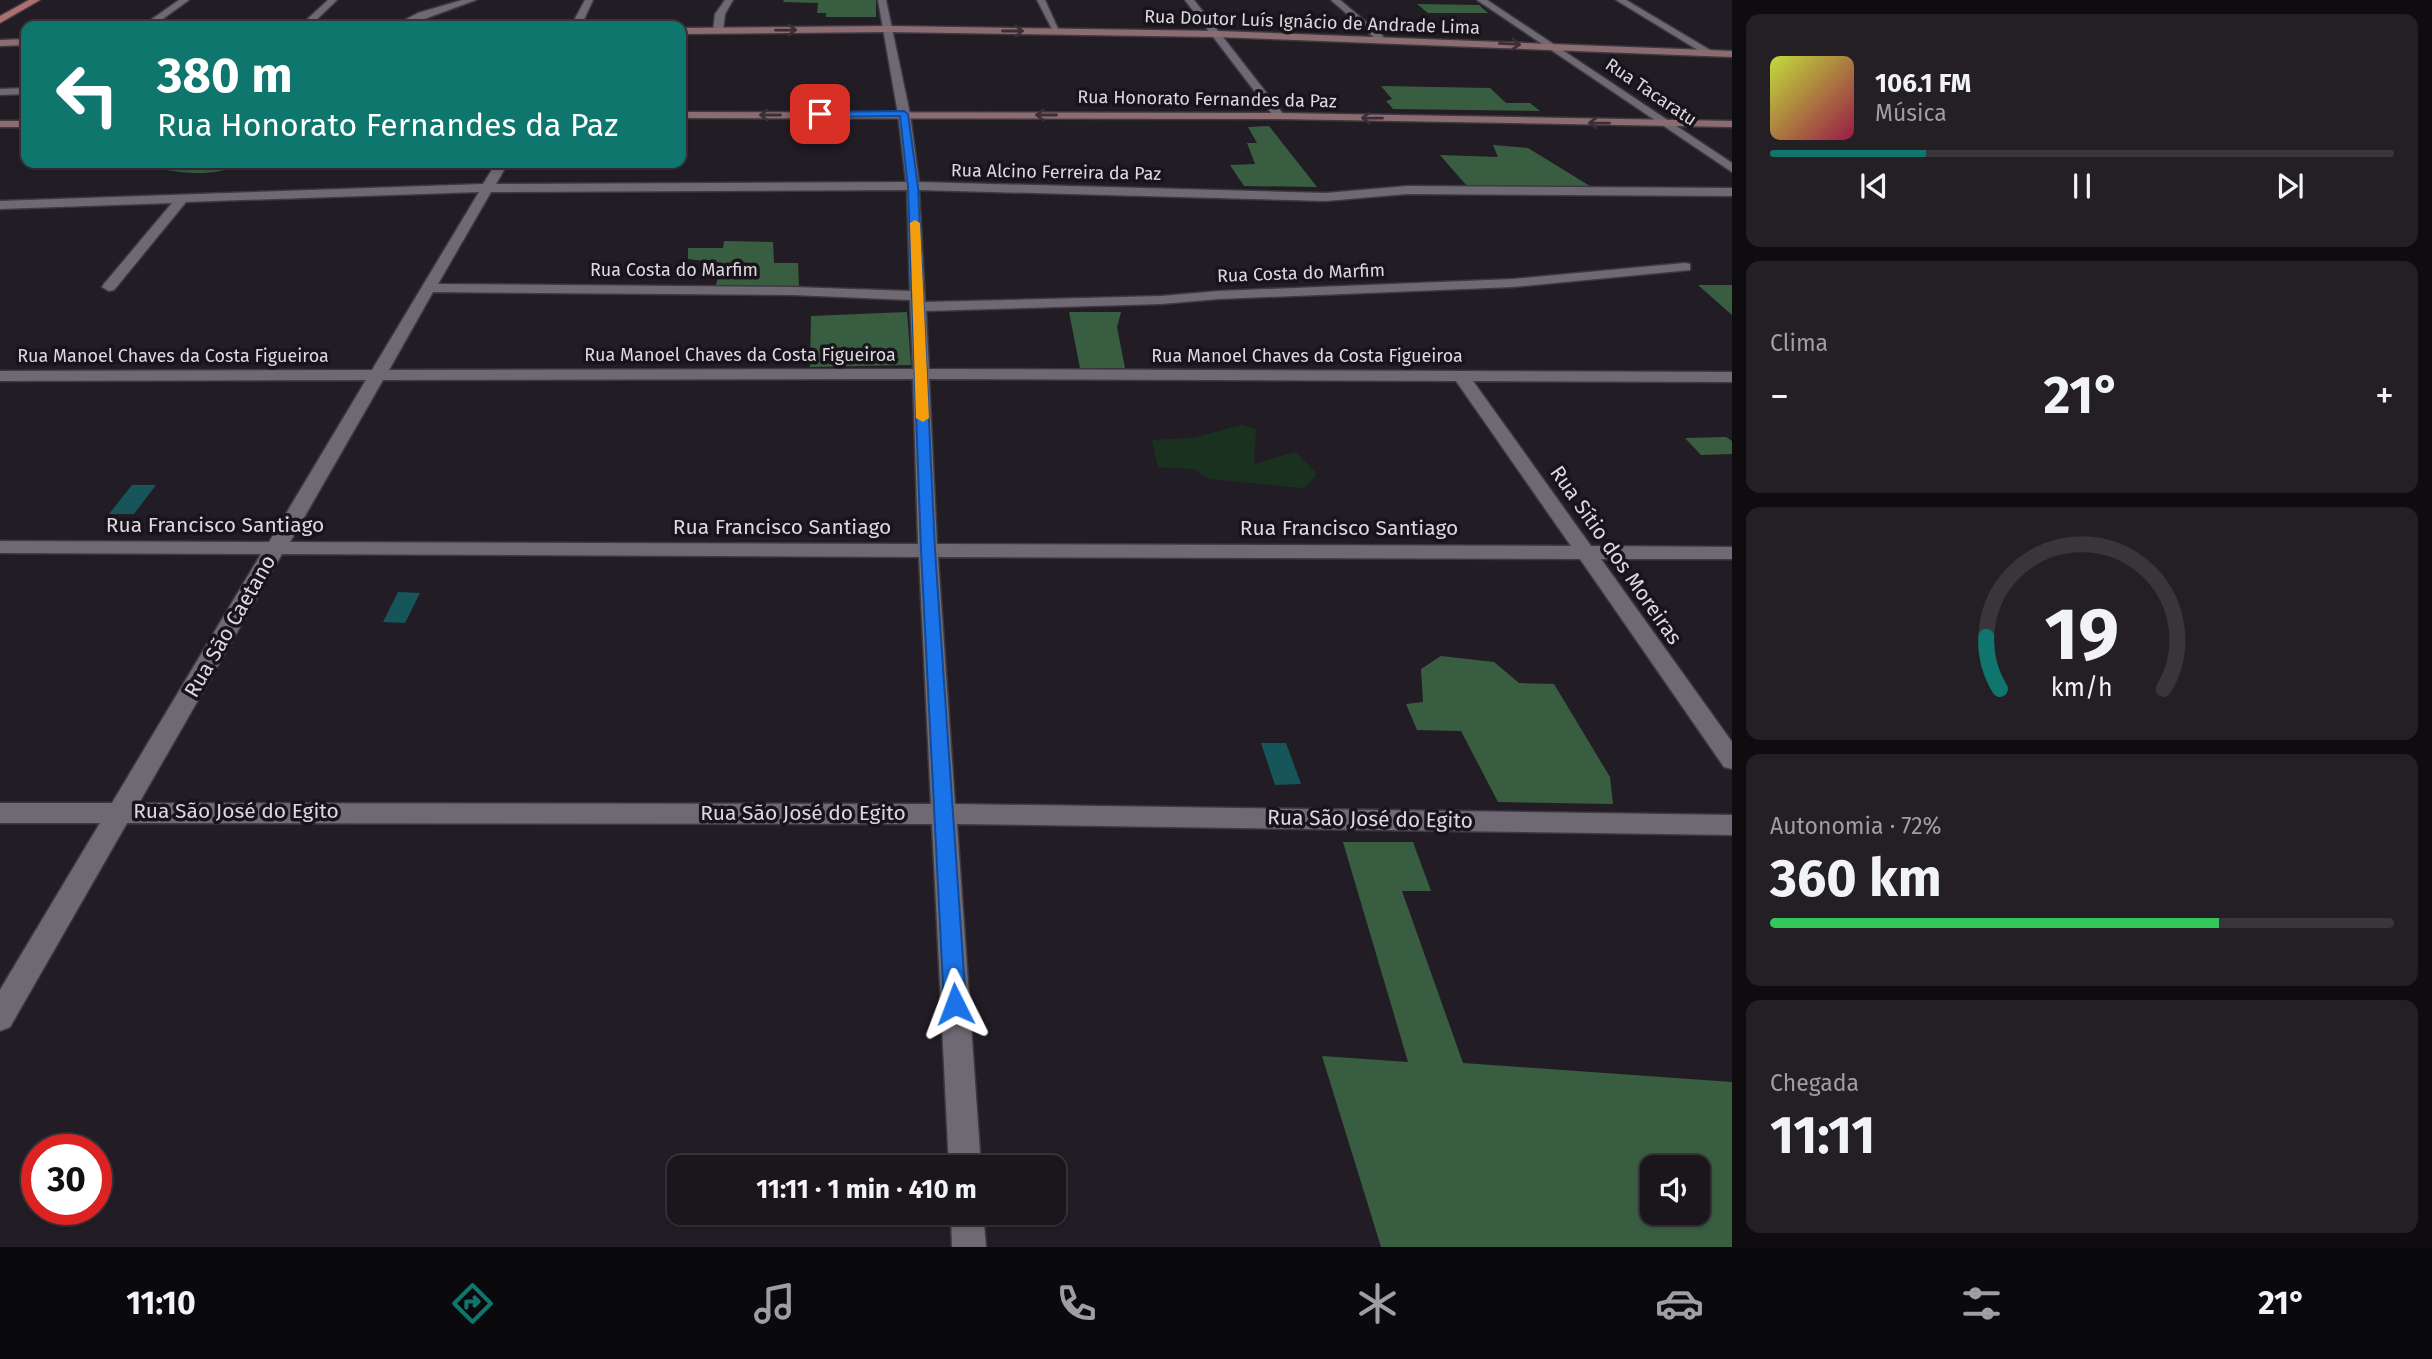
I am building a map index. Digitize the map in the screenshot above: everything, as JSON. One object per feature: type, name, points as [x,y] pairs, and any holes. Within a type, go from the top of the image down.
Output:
[{"type":"main road","points":[[0,20],[36,0]]},
{"type":"main road","name":"Rua Doutor Luís Ignácio de Andrade Lima","points":[[686,32],[888,29],[1218,34],[1380,38],[1732,54]]},
{"type":"main road","points":[[0,43],[21,43]]},
{"type":"main road","name":"Rua Honorato Fernandes da Paz","points":[[686,116],[1279,116],[1732,124]]},
{"type":"main road","points":[[0,124],[21,124]]},
{"type":"street","points":[[154,21],[186,0]]},
{"type":"street","points":[[310,21],[333,0]]},
{"type":"street","points":[[410,21],[471,0]]},
{"type":"street","points":[[578,21],[589,0]]},
{"type":"street","points":[[718,31],[720,14],[729,0]]},
{"type":"street","points":[[882,0],[904,114],[913,187],[928,550],[964,1155]]},
{"type":"street","points":[[1041,0],[1057,31]]},
{"type":"street","points":[[1189,0],[1279,116]]},
{"type":"street","points":[[1335,0],[1380,38]]},
{"type":"street","name":"Rua Tacaratu","points":[[1481,0],[1732,168]]},
{"type":"street","points":[[1620,0],[1710,53]]},
{"type":"street","points":[[0,92],[21,91]]},
{"type":"street","name":"Rua São Caetano","points":[[0,1017],[499,168]]},
{"type":"street","name":"Rua Alcino Ferreira da Paz","points":[[0,205],[488,188],[913,187],[1326,197],[1407,190],[1732,192]]},
{"type":"street","points":[[109,287],[183,198]]},
{"type":"street","name":"Rua Costa do Marfim","points":[[429,288],[781,291],[919,302],[1161,300],[1219,295],[1513,284],[1601,273],[1685,267]]},
{"type":"street","name":"Rua Manoel Chaves da Costa Figueiroa","points":[[0,376],[921,374],[1732,377]]},
{"type":"street","name":"Rua Sítio dos Moreiras","points":[[1461,376],[1732,760]]},
{"type":"street","name":"Rua Francisco Santiago","points":[[0,547],[1732,553]]},
{"type":"street","name":"Rua São José do Egito","points":[[0,813],[123,811],[944,814],[1732,825]]},
{"type":"street","points":[[968,1225],[969,1247]]},
{"type":"green space","points":[[876,0],[876,17],[826,17],[826,13],[817,13],[818,3],[783,2]]},
{"type":"green space","points":[[1417,4],[1479,5],[1488,13],[1428,13]]},
{"type":"green space","points":[[1381,86],[1490,88],[1506,103],[1530,103],[1540,111],[1393,109],[1386,101],[1392,99]]},
{"type":"green space","points":[[1269,126],[1317,187],[1244,186],[1230,165],[1255,164],[1247,143],[1257,143],[1248,127]]},
{"type":"green space","points":[[1493,145],[1528,148],[1590,186],[1467,186],[1440,155],[1498,157]]},
{"type":"green space","points":[[160,168],[231,168],[204,173]]},
{"type":"green space","points":[[724,241],[773,242],[774,263],[798,263],[799,287],[716,285],[722,263],[688,259],[688,248],[723,248]]},
{"type":"green space","points":[[1698,285],[1732,285],[1732,315]]},
{"type":"green space","points":[[907,312],[911,365],[810,367],[811,316]]},
{"type":"green space","points":[[1069,312],[1121,312],[1117,327],[1125,368],[1080,368]]},
{"type":"green space","points":[[1241,425],[1256,429],[1254,464],[1295,452],[1317,474],[1304,488],[1210,479],[1193,469],[1158,467],[1152,440],[1193,438]]},
{"type":"green space","points":[[1726,437],[1732,441],[1732,454],[1701,455],[1685,438]]},
{"type":"green space","points":[[1441,656],[1494,662],[1519,683],[1554,684],[1610,777],[1613,804],[1498,802],[1461,731],[1417,730],[1406,704],[1423,702],[1421,669]]},
{"type":"green space","points":[[1343,842],[1413,842],[1431,891],[1402,891],[1463,1063],[1732,1082],[1732,1247],[1381,1247],[1322,1056],[1408,1062]]},
{"type":"water","points":[[132,485],[156,485],[134,514],[109,514]]},
{"type":"water","points":[[398,592],[420,593],[405,623],[383,622]]},
{"type":"water","points":[[1261,743],[1286,743],[1301,784],[1275,785]]},
{"type":"slow traffic","points":[[915,223],[923,418]]},
{"type":"route","points":[[820,114],[904,114],[913,187],[928,550],[955,1004]]}]
